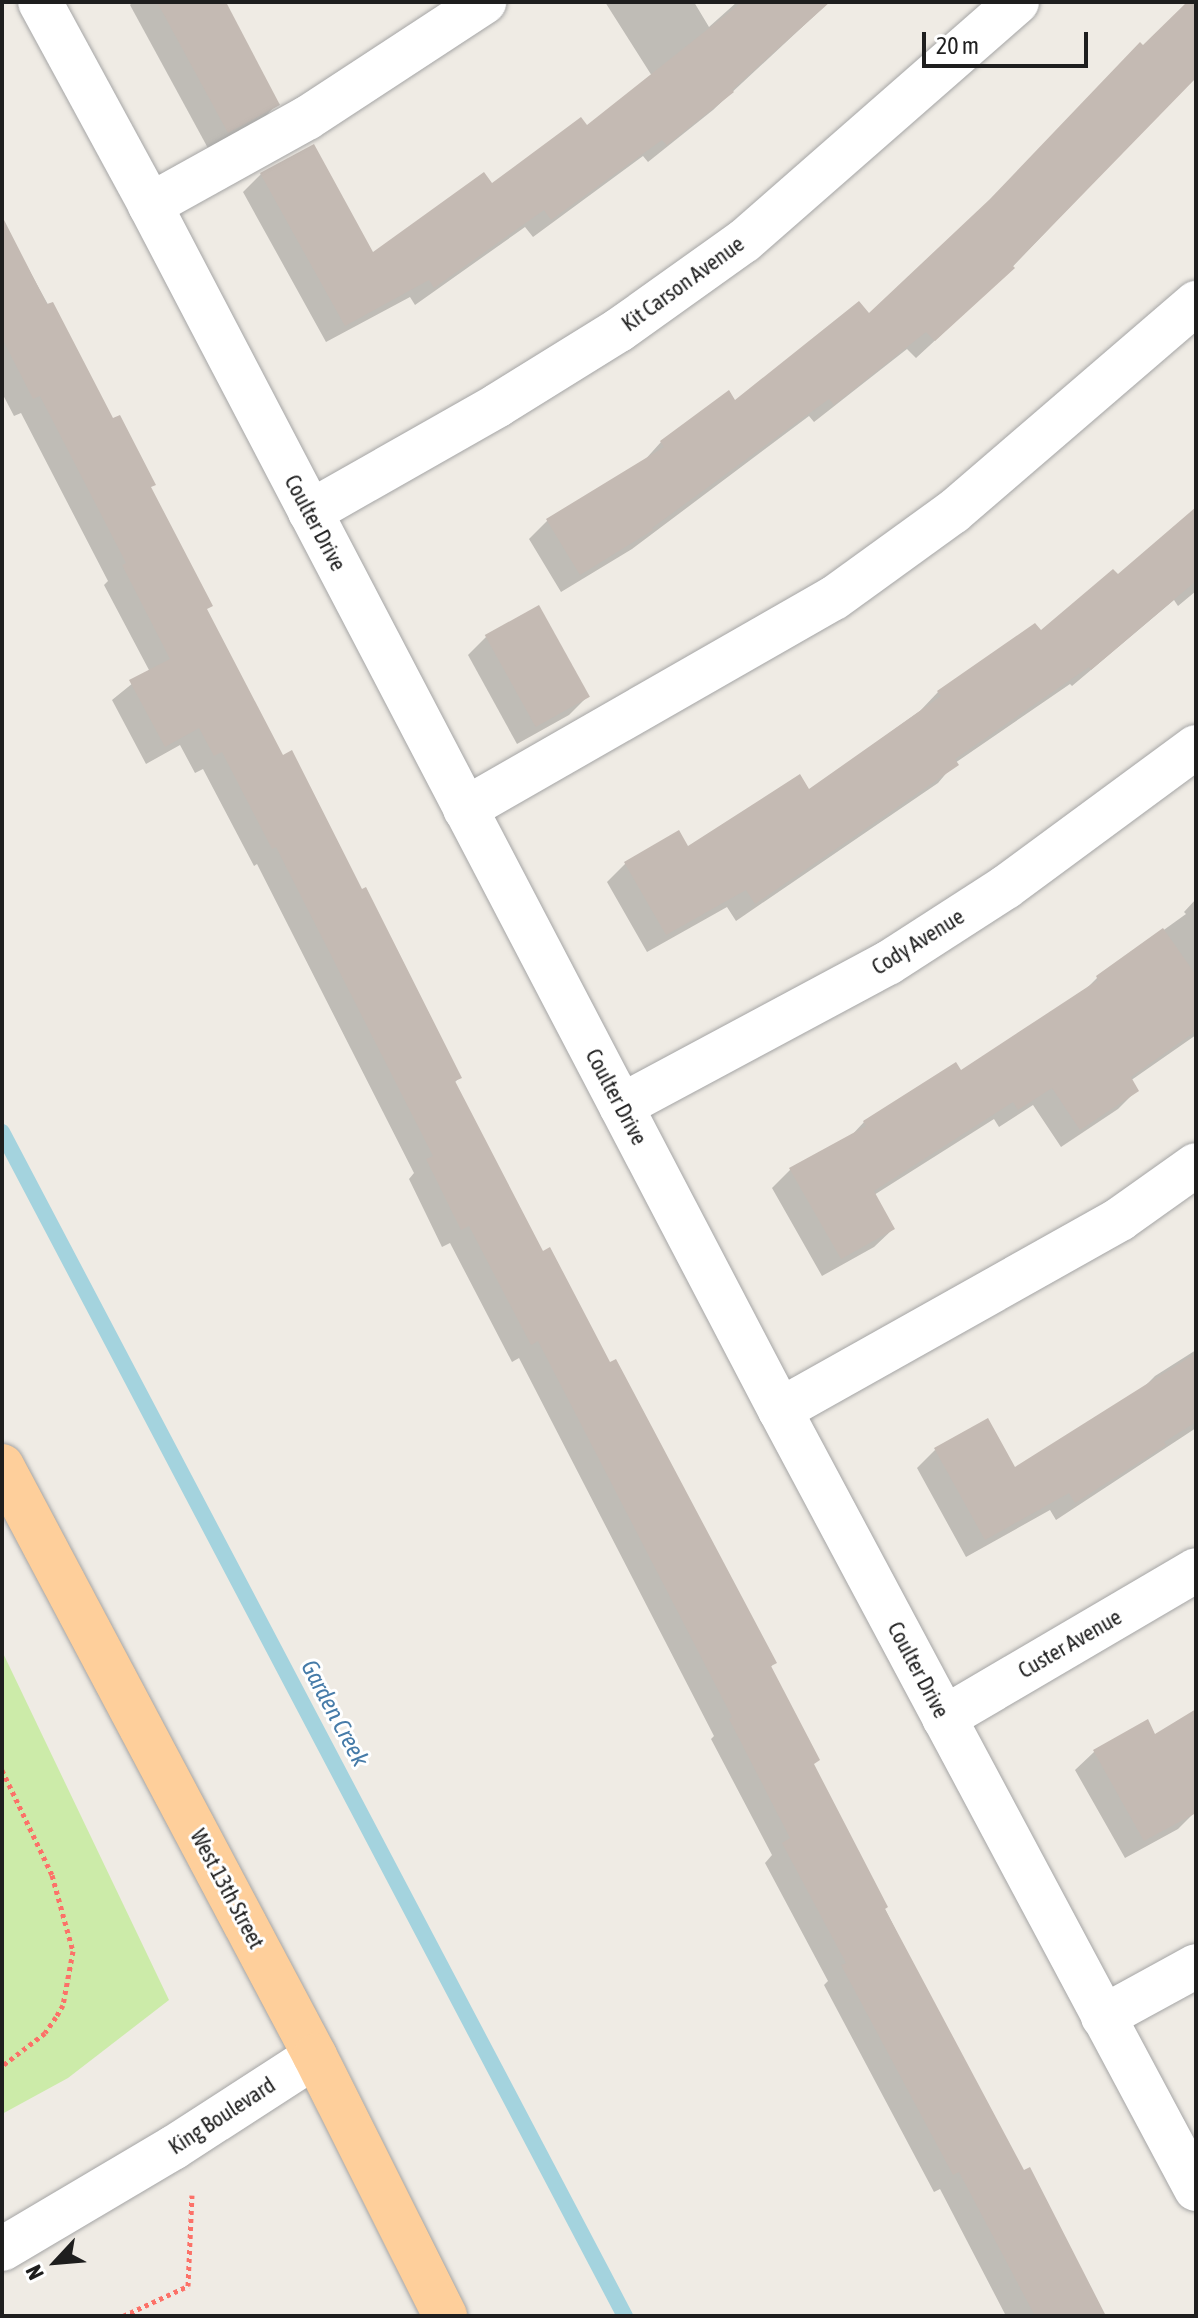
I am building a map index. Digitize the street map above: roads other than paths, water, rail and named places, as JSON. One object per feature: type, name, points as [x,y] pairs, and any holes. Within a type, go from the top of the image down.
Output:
[{"type":"main road","name":"West 13th Street","points":[[2,1466],[315,2056],[445,2316]]},
{"type":"street","name":"Coulter Drive","points":[[40,2],[150,205],[780,1410],[1196,2189]]},
{"type":"street","points":[[150,205],[307,118],[484,2]]},
{"type":"street","name":"Kit Carson Avenue","points":[[310,512],[498,405],[619,330],[732,250],[1017,2]]},
{"type":"street","points":[[465,809],[834,598],[953,512],[1196,303]]},
{"type":"street","name":"Cody Avenue","points":[[621,1106],[888,963],[1006,887],[1196,747]]},
{"type":"street","points":[[780,1410],[1120,1219],[1196,1165]]},
{"type":"street","name":"Custer Avenue","points":[[944,1718],[1196,1570]]},
{"type":"street","points":[[1103,2017],[1196,1966]]},
{"type":"street","name":"King Boulevard","points":[[2,2249],[173,2148],[315,2056]]},
{"type":"street","name":"King Boulevard","points":[[2,2225],[128,2175]]},
{"type":"waterway","name":"Garden Creek","points":[[2,1132],[625,2316]]}]
